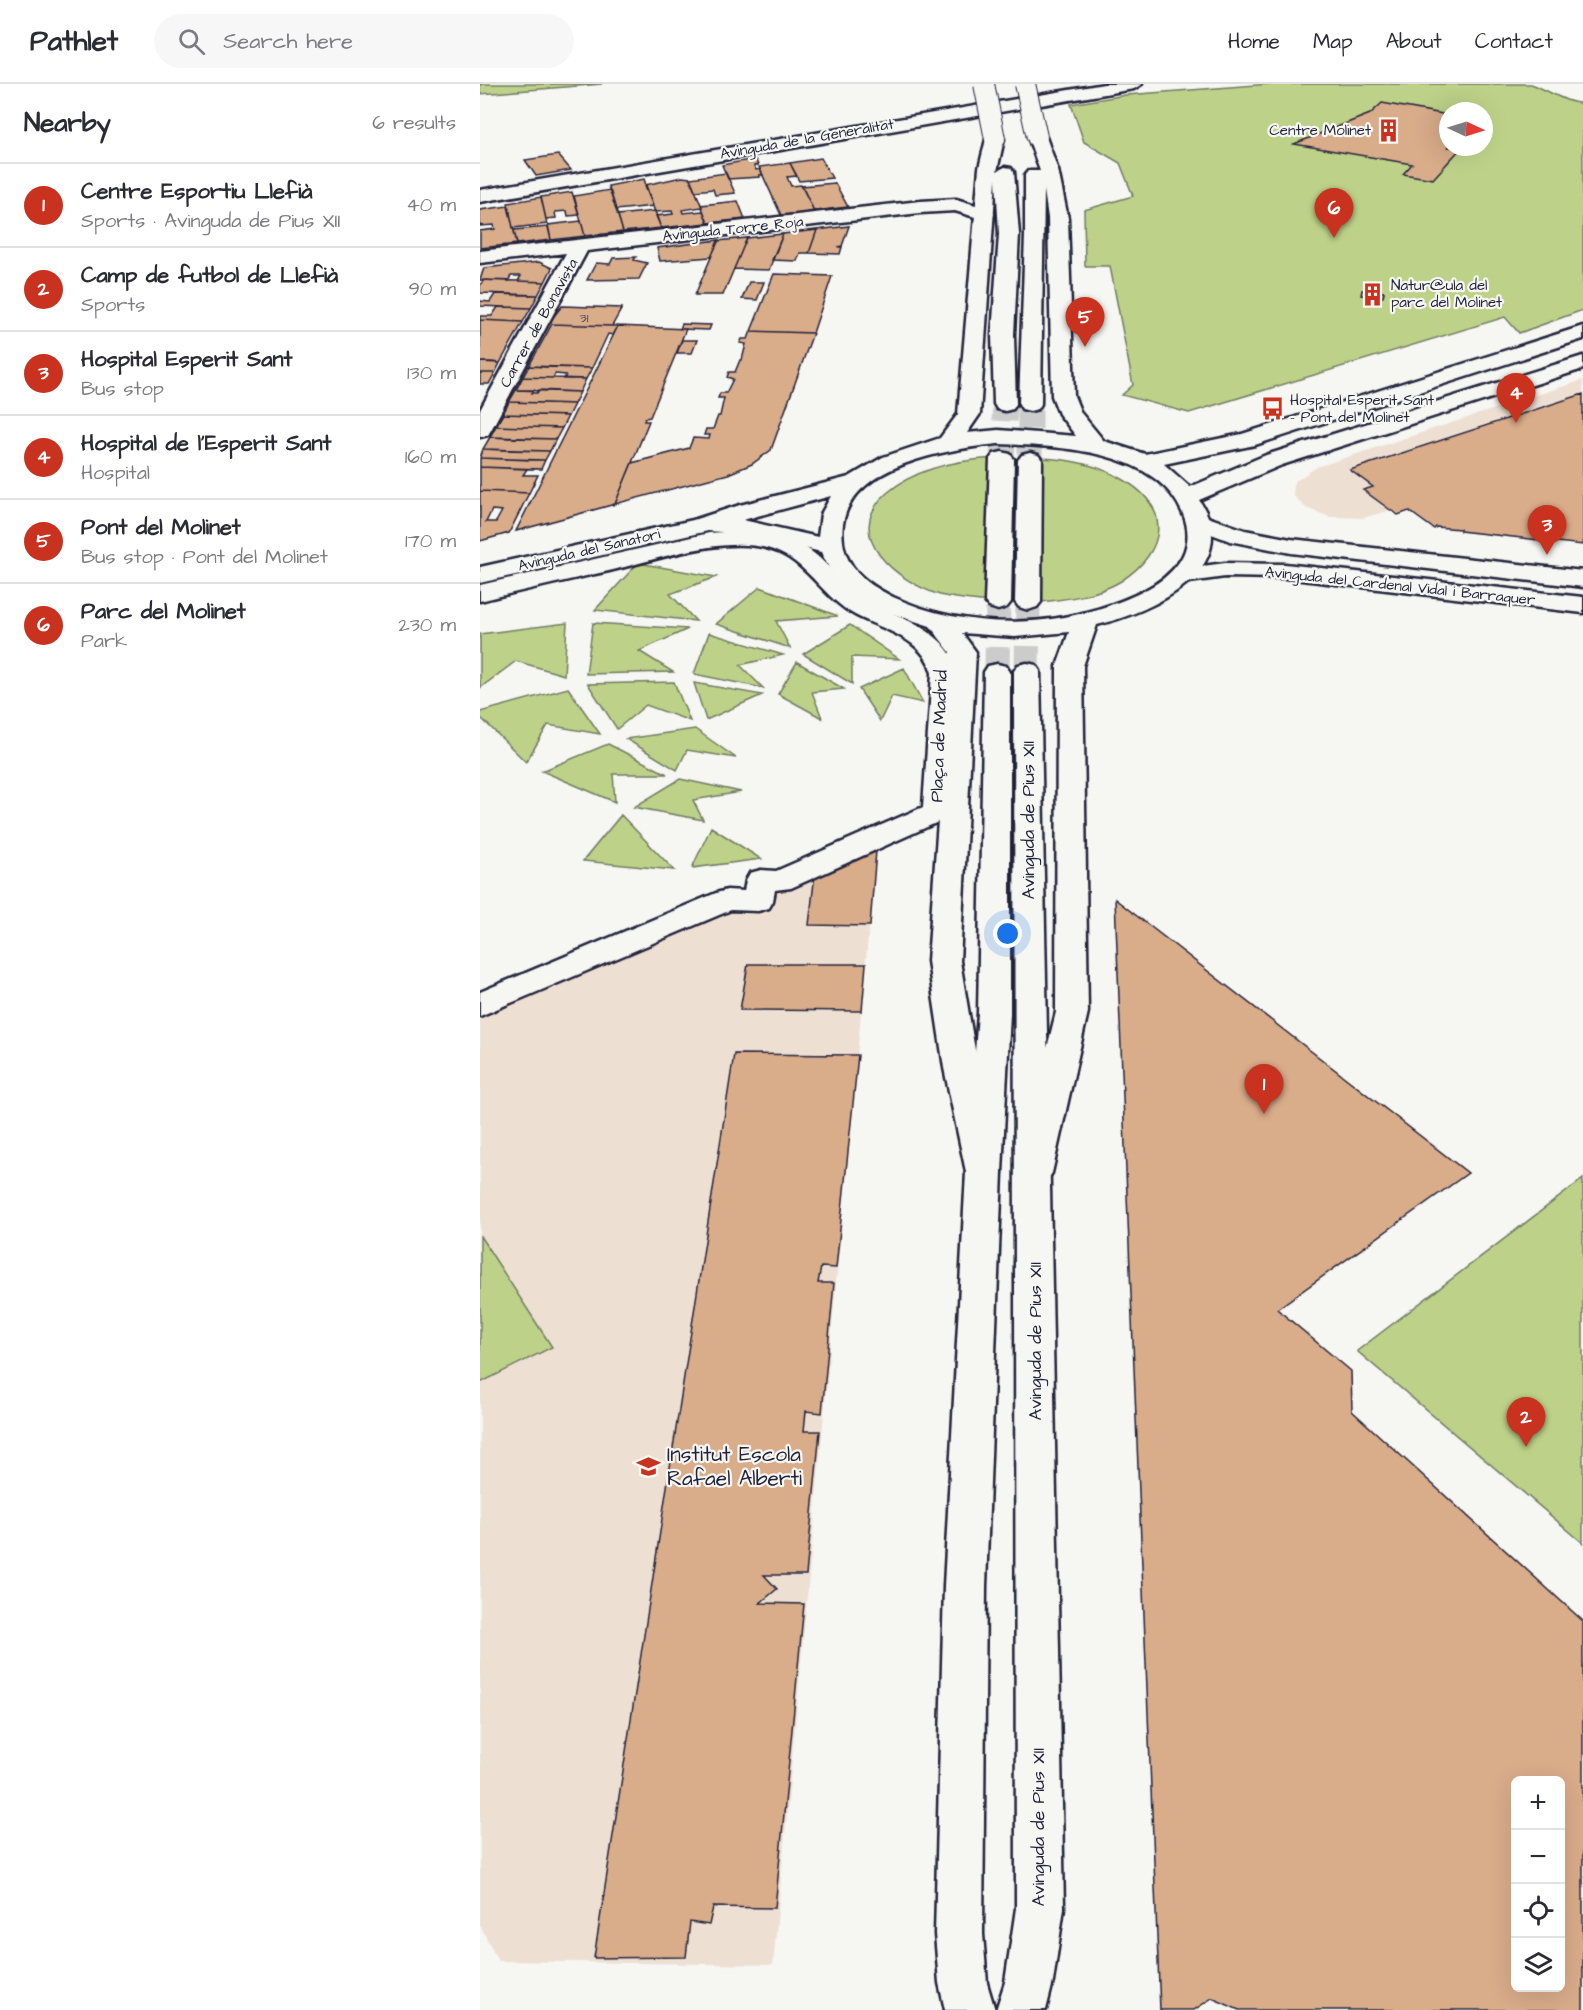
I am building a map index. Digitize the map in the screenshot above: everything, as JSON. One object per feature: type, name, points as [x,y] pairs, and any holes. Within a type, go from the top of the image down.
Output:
[{"type":"street","points":[[984,84],[995,139],[1005,167],[1010,234],[1003,335],[1005,404]]},
{"type":"street","points":[[1024,84],[1037,137],[1049,170],[1058,218],[1063,396],[1070,414],[1095,445]]},
{"type":"street","name":"Avinguda de la Generalitat","points":[[480,196],[1134,84]]},
{"type":"street","points":[[1030,404],[1035,235],[1033,182],[1037,137]]},
{"type":"street","points":[[949,442],[969,414],[988,168],[995,139]]},
{"type":"street","name":"Avinguda Torre Roja","points":[[480,257],[921,207],[956,205],[985,214]]},
{"type":"street","name":"Carrer de Bonavista","points":[[483,420],[580,246]]},
{"type":"street","points":[[1141,462],[1247,440],[1499,361],[1583,332]]},
{"type":"street","points":[[1187,497],[1274,460],[1583,362]]},
{"type":"street","points":[[998,436],[1047,437],[1095,445],[1141,462],[1168,478],[1187,497],[1199,521],[1198,549],[1182,575],[1142,603],[1085,623],[1038,630],[989,629],[941,623],[887,604],[849,578],[830,547],[830,524],[839,502],[857,482],[897,458],[949,442],[998,436]]},
{"type":"street","points":[[998,602],[1002,459]]},
{"type":"street","points":[[1028,602],[1030,460]]},
{"type":"street","name":"Avinguda del Sanatori","points":[[480,575],[699,526],[748,510],[857,482]]},
{"type":"street","name":"Avinguda del Cardenal Vidal i Barraquer","points":[[1199,521],[1239,536],[1291,546],[1583,579]]},
{"type":"street","name":"Avinguda del Sanatori","points":[[699,526],[748,527],[830,547]]},
{"type":"street","name":"Plaça de Madrid","points":[[480,593],[709,540],[738,538],[764,541],[781,545],[800,554],[832,587],[854,604],[920,637],[939,655],[945,673],[937,812],[780,881],[761,880],[758,901],[727,900],[480,1005]]},
{"type":"street","name":"Avinguda del Cardenal Vidal i Barraquer","points":[[1182,575],[1225,570],[1285,571],[1583,605]]},
{"type":"street","points":[[941,623],[963,652],[944,961],[961,1068],[984,1172]]},
{"type":"street","points":[[1034,1173],[1072,1012],[1070,666],[1085,623]]},
{"type":"street","name":"Avinguda de Pius XII","points":[[1021,2010],[1029,1982],[1040,1908],[1027,671]]},
{"type":"street","name":"Avinguda de Pius XII","points":[[969,2010],[963,1983],[958,1934],[964,1586],[994,1013],[997,672]]},
{"type":"shaded area","points":[[1583,380],[1583,546],[1436,527],[1406,506],[1363,518],[1330,517],[1306,508],[1293,495],[1294,482],[1317,467]]},
{"type":"shaded area","name":"Institut Escola Rafael Alberti","points":[[877,840],[773,1965],[498,1961],[480,1925],[480,1007]]},
{"type":"green space","points":[[480,84],[602,84],[480,94]]},
{"type":"green space","points":[[1269,84],[1531,84],[1564,99],[1583,103],[1583,310],[1519,333],[1505,317],[1189,413],[1122,395],[1133,385],[1110,266],[1085,266],[1084,210],[1133,196],[1120,163],[1084,142],[1071,104],[1126,95]]},
{"type":"green space","points":[[995,458],[990,602],[940,595],[907,580],[892,568],[880,555],[872,541],[869,525],[874,509],[887,493],[898,484],[924,471],[953,463]]},
{"type":"green space","points":[[1040,458],[1072,461],[1104,470],[1140,491],[1151,504],[1158,530],[1155,544],[1136,570],[1112,586],[1093,593],[1041,602]]},
{"type":"green space","points":[[638,563],[716,577],[670,594],[696,621],[595,610]]},
{"type":"green space","points":[[760,587],[838,616],[776,621],[790,648],[716,624]]},
{"type":"green space","points":[[567,623],[564,675],[516,661],[480,688],[480,634]]},
{"type":"green space","points":[[593,623],[688,629],[639,651],[673,672],[586,674]]},
{"type":"green space","points":[[850,625],[899,659],[852,657],[852,684],[803,654]]},
{"type":"green space","points":[[709,633],[783,655],[740,665],[763,688],[694,674]]},
{"type":"green space","points":[[797,662],[844,689],[812,692],[822,718],[778,694]]},
{"type":"green space","points":[[904,668],[923,703],[892,696],[880,721],[859,689]]},
{"type":"green space","points":[[674,682],[690,721],[646,705],[617,729],[588,684]]},
{"type":"green space","points":[[694,683],[762,695],[706,720]]},
{"type":"green space","points":[[568,688],[600,734],[548,725],[526,762],[480,717],[480,712]]},
{"type":"green space","points":[[695,729],[736,758],[687,750],[677,770],[626,739]]},
{"type":"green space","points":[[608,744],[667,774],[613,774],[615,802],[542,771]]},
{"type":"green space","points":[[680,779],[741,792],[693,800],[703,820],[634,807]]},
{"type":"green space","points":[[621,815],[674,870],[583,861]]},
{"type":"green space","points":[[711,827],[761,859],[692,868]]},
{"type":"green space","points":[[1583,1179],[1583,1543],[1357,1351]]},
{"type":"green space","points":[[480,1236],[552,1347],[480,1383]]},
{"type":"building","name":"Centre Molinet","points":[[1382,103],[1439,113],[1439,156],[1454,156],[1433,179],[1403,174],[1412,164],[1294,144],[1370,114]]},
{"type":"building","points":[[558,155],[571,170],[536,176],[525,160]]},
{"type":"building","points":[[821,158],[832,178],[799,181],[790,163]]},
{"type":"building","points":[[755,159],[758,165],[754,166],[756,170],[760,169],[763,175],[728,179],[722,165]]},
{"type":"building","points":[[790,163],[797,176],[787,177],[791,186],[801,185],[814,211],[810,213],[781,215],[759,167]]},
{"type":"building","points":[[726,173],[735,193],[715,195],[713,189],[695,191],[690,178]]},
{"type":"building","points":[[682,177],[690,178],[702,207],[682,210],[683,213],[703,211],[708,223],[661,228],[656,216],[673,214],[672,211],[655,212],[645,185]]},
{"type":"building","points":[[644,179],[653,206],[616,210],[608,186]]},
{"type":"building","points":[[835,183],[848,207],[814,211],[802,186]]},
{"type":"building","points":[[610,190],[623,232],[585,236],[574,196]]},
{"type":"building","points":[[572,192],[579,215],[568,216],[567,211],[555,212],[556,218],[546,219],[541,197]]},
{"type":"building","points":[[541,197],[547,224],[513,228],[508,203]]},
{"type":"building","points":[[738,201],[745,219],[708,223],[701,205]]},
{"type":"building","points":[[508,206],[517,244],[480,248],[480,231],[495,229],[494,225],[480,226],[480,210]]},
{"type":"building","points":[[655,211],[661,228],[623,232],[618,215]]},
{"type":"building","points":[[581,221],[585,236],[551,240],[548,225]]},
{"type":"building","points":[[849,226],[842,246],[838,247],[842,247],[840,254],[809,253],[817,230]]},
{"type":"building","points":[[548,227],[551,240],[517,244],[514,230]]},
{"type":"building","points":[[817,230],[809,253],[800,253],[797,261],[772,260],[783,234]]},
{"type":"building","points":[[783,234],[769,270],[734,269],[747,238]]},
{"type":"building","points":[[747,238],[723,295],[695,295],[718,241]]},
{"type":"building","points":[[719,240],[711,257],[660,261],[657,248]]},
{"type":"building","points":[[636,257],[634,260],[647,263],[639,279],[587,280],[596,263],[610,264],[613,258]]},
{"type":"building","points":[[539,262],[552,268],[545,282],[518,281],[521,276],[511,276],[508,281],[480,280],[484,268]]},
{"type":"building","points":[[774,274],[832,276],[813,333],[751,331]]},
{"type":"building","points":[[484,280],[545,282],[538,295],[480,293],[480,285]]},
{"type":"building","points":[[749,282],[764,282],[757,300],[742,299]]},
{"type":"building","name":"Natur@ula del parc del Molinet","points":[[1362,290],[1384,292],[1383,297],[1361,295]]},
{"type":"building","points":[[495,294],[538,295],[531,308],[480,306],[480,301],[490,302]]},
{"type":"building","points":[[562,306],[622,308],[612,326],[552,324],[549,322]]},
{"type":"building","points":[[498,307],[531,308],[523,322],[480,320],[480,316],[492,316]]},
{"type":"building","points":[[480,320],[523,322],[500,363],[480,362]]},
{"type":"building","points":[[552,324],[618,326],[613,335],[608,334],[592,368],[529,366]]},
{"type":"building","points":[[682,324],[711,325],[709,330],[680,329]]},
{"type":"building","points":[[618,326],[686,329],[650,417],[645,418],[644,421],[649,421],[615,504],[516,531]]},
{"type":"building","points":[[751,331],[813,333],[771,450],[752,464],[728,474],[615,504],[632,463],[689,448],[693,438],[709,439],[710,435],[704,435],[706,429],[713,429],[720,416],[724,398],[718,398],[720,393],[726,393],[733,379],[727,377],[729,372],[735,372],[742,360],[746,344],[740,343],[742,339],[748,339]]},
{"type":"building","points":[[682,340],[697,340],[692,353],[677,353]]},
{"type":"building","points":[[480,362],[500,363],[495,373],[480,373]]},
{"type":"building","points":[[529,366],[592,368],[586,379],[564,379],[566,375],[555,374],[553,378],[523,377]]},
{"type":"building","points":[[480,373],[495,373],[489,384],[480,384]]},
{"type":"building","points":[[523,377],[586,379],[580,392],[516,390]]},
{"type":"building","points":[[516,390],[534,390],[532,393],[537,393],[539,390],[580,392],[574,404],[509,402]]},
{"type":"building","points":[[1583,394],[1583,545],[1460,531],[1460,529],[1436,527],[1434,529],[1409,511],[1398,515],[1389,509],[1363,490],[1373,487],[1350,470]]},
{"type":"building","points":[[509,402],[574,404],[568,416],[503,414]]},
{"type":"building","points":[[503,414],[568,416],[562,428],[496,426]]},
{"type":"building","points":[[496,426],[562,428],[556,439],[490,437]]},
{"type":"building","points":[[490,437],[556,439],[550,451],[483,449]]},
{"type":"building","points":[[483,449],[550,451],[545,460],[480,458]]},
{"type":"building","points":[[480,458],[545,460],[541,469],[480,467]]},
{"type":"building","points":[[480,467],[527,469],[523,475],[538,475],[529,493],[480,491]]},
{"type":"building","points":[[480,491],[529,493],[509,533],[480,541]],"holes":[[[492,510],[502,511],[496,522],[486,522]]]},
{"type":"building","points":[[877,838],[870,926],[809,925],[816,865]]},
{"type":"building","points":[[1115,899],[1468,1173],[1277,1309],[1351,1371],[1352,1411],[1583,1621],[1583,2010],[1239,2010],[1212,1998],[1194,2010],[1160,2010]]},
{"type":"building","points":[[748,964],[866,964],[862,1011],[740,1010]]},
{"type":"building","points":[[734,1054],[858,1055],[836,1268],[821,1267],[818,1283],[834,1283],[822,1413],[806,1411],[804,1431],[820,1431],[806,1575],[764,1575],[777,1589],[760,1603],[804,1604],[775,1908],[713,1907],[709,1925],[690,1922],[686,1957],[594,1958]]},
{"type":"tunnel","points":[[1002,459],[1005,404]]},
{"type":"tunnel","points":[[1030,404],[1030,460]]},
{"type":"tunnel","points":[[997,672],[998,602]]},
{"type":"tunnel","points":[[1027,671],[1028,602]]},
{"type":"place","name":"Centre Molinet","points":[[1389,130]]},
{"type":"place","name":"Parc del Molinet","points":[[1334,238]]},
{"type":"place","name":"Natur@ula del parc del Molinet","points":[[1373,294]]},
{"type":"place","name":"Pont del Molinet","points":[[1085,347]]},
{"type":"place","name":"Hospital Esperit Sant - Pont del Molinet","points":[[1272,409]]},
{"type":"place","name":"Hospital de l'Esperit Sant","points":[[1516,423]]},
{"type":"place","name":"Hospital Esperit Sant","points":[[1547,555]]},
{"type":"place","name":"Centre Esportiu Llefià","points":[[1264,1114]]},
{"type":"place","name":"Camp de futbol de Llefià","points":[[1526,1447]]},
{"type":"place","name":"Institut Escola Rafael Alberti","points":[[649,1466]]}]
